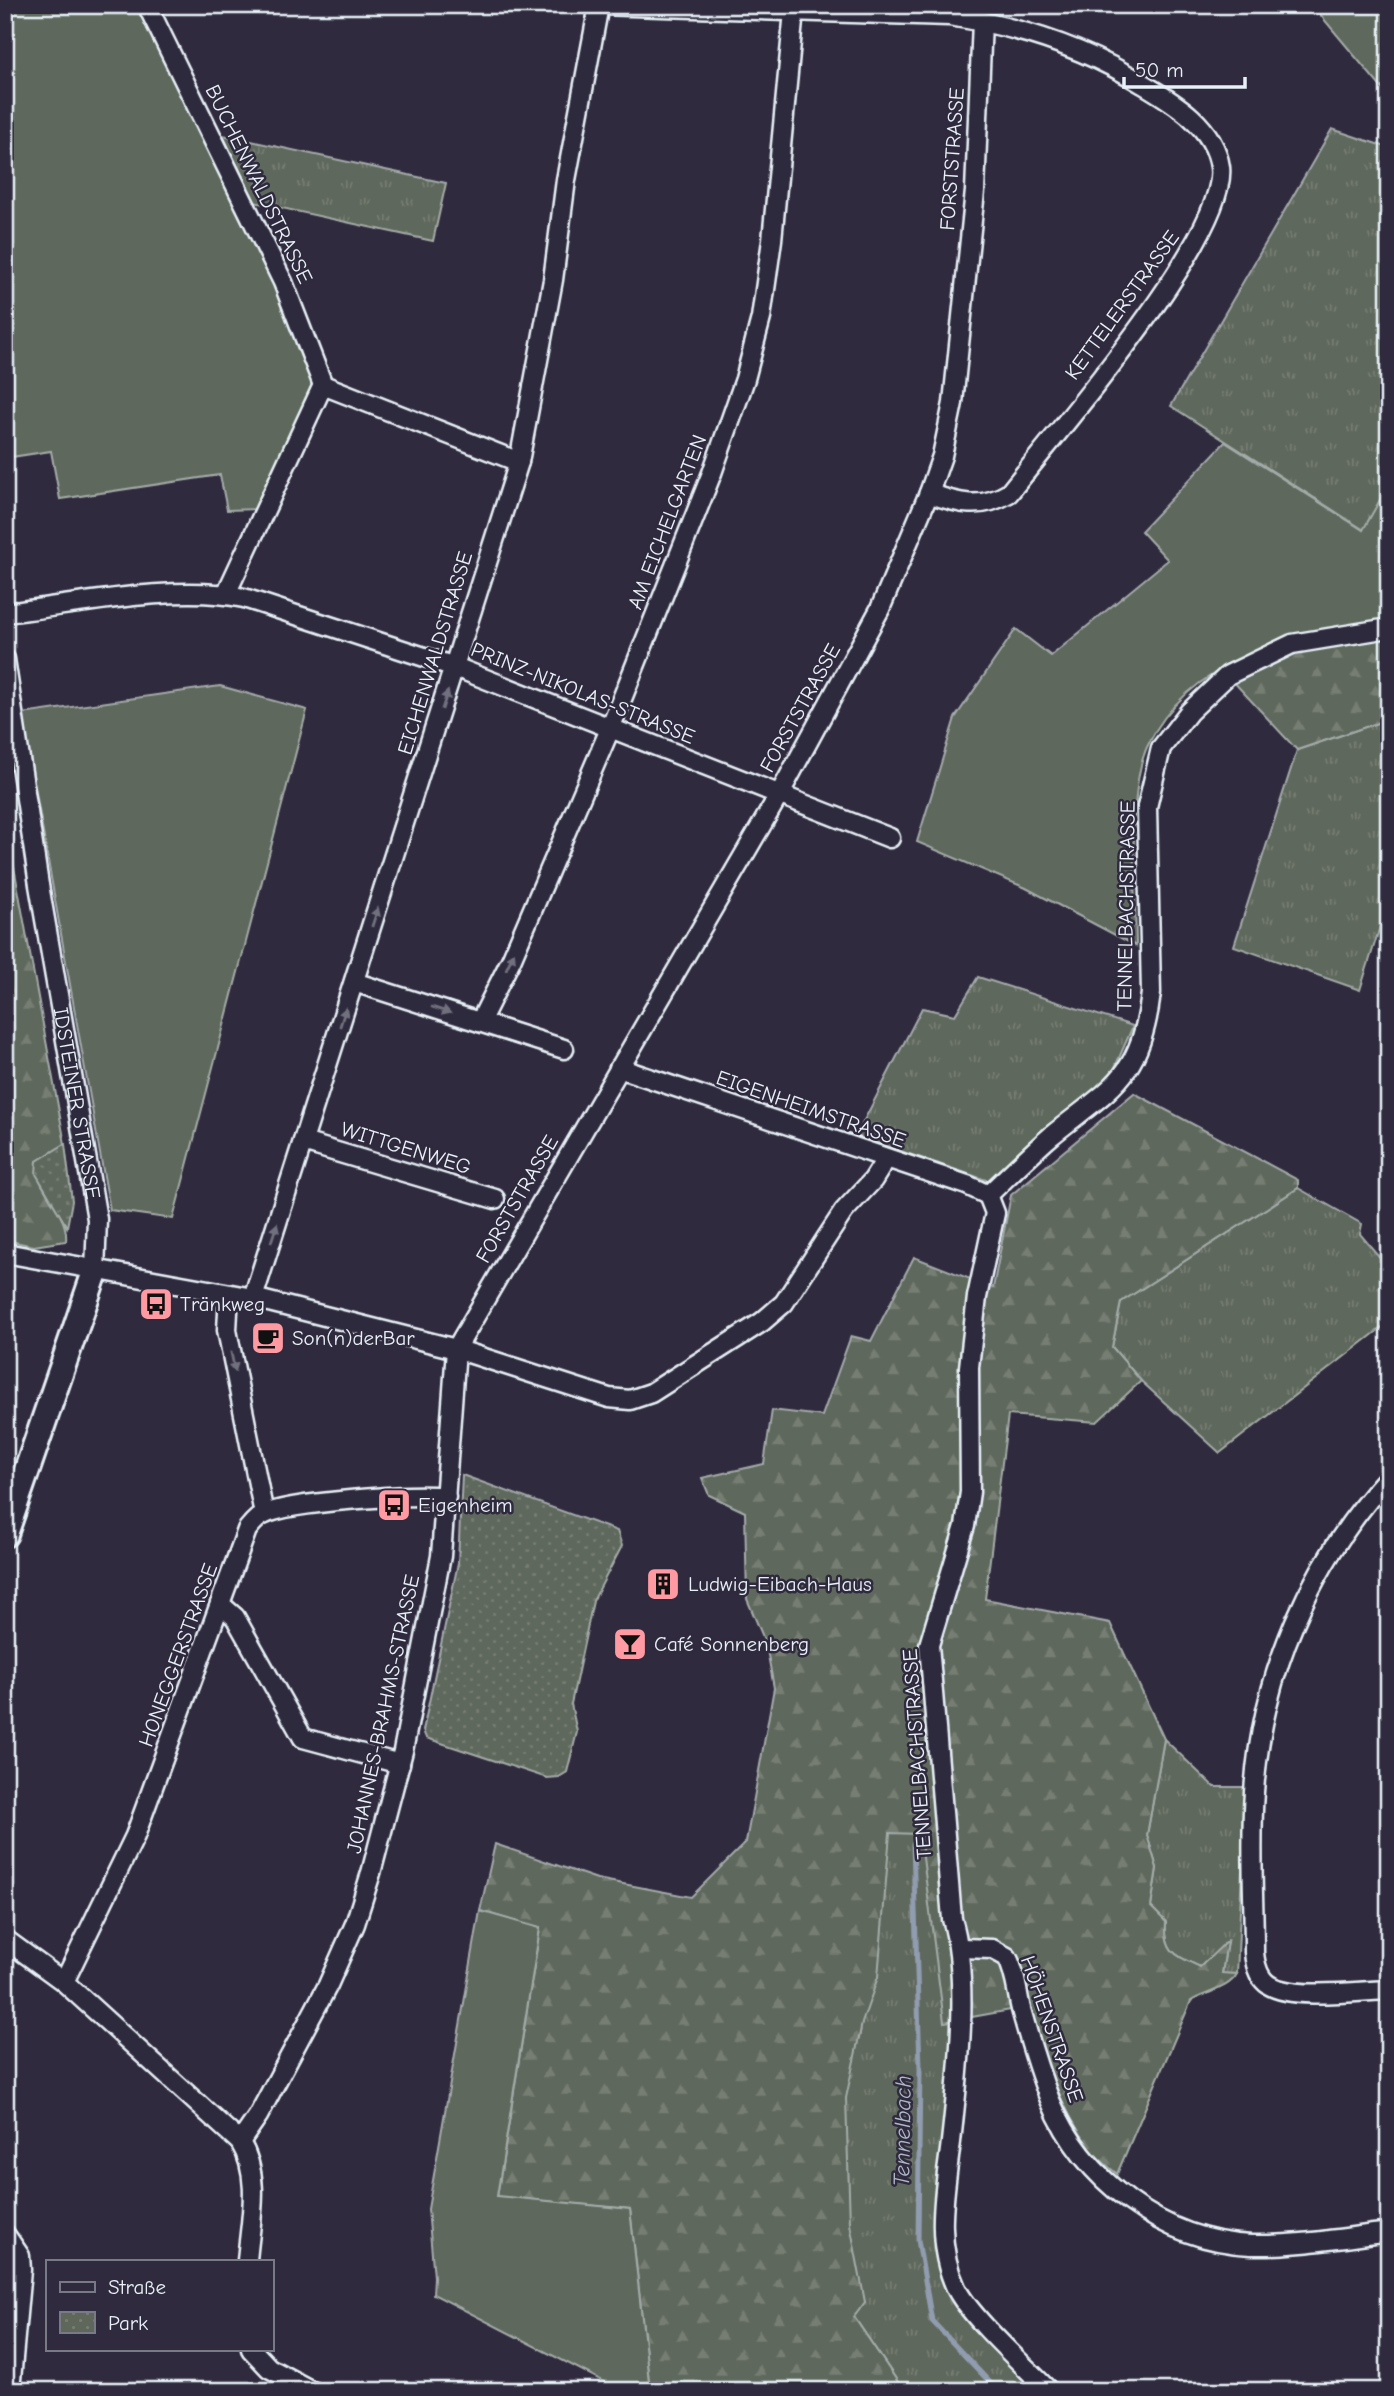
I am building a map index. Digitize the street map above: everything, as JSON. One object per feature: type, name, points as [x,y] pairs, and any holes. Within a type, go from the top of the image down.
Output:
[{"type":"street","name":"BUCHENWALDSTRASSE","points":[[147,5],[284,282],[323,385]]},
{"type":"street","name":"KETTELERSTRASSE","points":[[599,5],[949,16],[982,21],[1074,49],[1134,78],[1174,102],[1199,124],[1213,146],[1220,167],[1219,187],[1211,212],[1176,276],[1009,493],[993,503],[973,505],[953,502],[929,493]]},
{"type":"street","name":"EICHENWALDSTRASSE","points":[[253,1298],[519,462],[553,280],[566,180],[599,5]]},
{"type":"street","name":"AM EICHELGARTEN","points":[[480,1022],[511,960],[610,729],[712,473],[745,379],[761,318],[772,240],[794,11]]},
{"type":"street","name":"FORSTSTRASSE","points":[[456,1349],[779,794],[880,609],[929,493],[942,456],[953,403],[975,191],[982,21]]},
{"type":"street","points":[[226,594],[323,385],[519,462]]},
{"type":"street","name":"PRINZ-NIKOLAS-STRASSE","points":[[5,613],[180,593],[226,594],[455,667],[890,838]]},
{"type":"street","name":"TENNELBACHSTRASSE","points":[[1049,2391],[958,2292],[946,2266],[941,2235],[957,2087],[961,1948],[952,1919],[929,1645],[965,1526],[970,1492],[970,1367],[977,1297],[995,1213],[988,1195],[1050,1137],[1112,1090],[1138,1052],[1152,993],[1147,807],[1161,748],[1189,712],[1228,675],[1292,644],[1389,628]]},
{"type":"street","name":"IDSTEINER STRASSE","points":[[5,659],[39,885],[97,1219],[95,1272],[5,1534]]},
{"type":"street","points":[[354,982],[564,1049]]},
{"type":"street","name":"EIGENHEIMSTRASSE","points":[[619,1068],[967,1185],[988,1195]]},
{"type":"street","name":"WITTGENWEG","points":[[303,1142],[495,1199]]},
{"type":"street","points":[[5,1253],[95,1272],[253,1298],[456,1349],[609,1398],[630,1400],[650,1393],[762,1322],[784,1303],[844,1211],[873,1180],[886,1159]]},
{"type":"street","points":[[229,1294],[227,1330],[264,1514],[399,1496],[446,1497]]},
{"type":"street","name":"JOHANNES-BRAHMS-STRASSE","points":[[240,2142],[258,2116],[328,1985],[355,1924],[400,1764],[441,1556],[456,1349]]},
{"type":"street","points":[[1389,1476],[1357,1513],[1321,1567],[1292,1625],[1270,1689],[1256,1759],[1253,1795],[1254,1952],[1260,1976],[1270,1985],[1283,1990],[1389,1990]]},
{"type":"street","name":"HONEGGERSTRASSE","points":[[64,1982],[135,1836],[247,1530],[264,1514]]},
{"type":"street","points":[[220,1604],[235,1617],[303,1738],[400,1764]]},
{"type":"street","points":[[5,1938],[64,1982],[240,2142],[252,2166],[254,2181],[247,2260]]},
{"type":"street","name":"HÖHENSTRASSE","points":[[961,1948],[992,1950],[1007,1957],[1033,2051],[1059,2120],[1071,2140],[1100,2176],[1136,2206],[1190,2232],[1248,2245],[1285,2245],[1389,2232]]},
{"type":"street","points":[[5,2234],[20,2256],[21,2270],[10,2391]]},
{"type":"street","points":[[252,2350],[269,2368],[312,2391]]},
{"type":"green space","points":[[5,5],[137,5],[281,287],[317,388],[258,509],[227,510],[220,475],[60,499],[51,451],[5,458]]},
{"type":"green space","points":[[1312,5],[1389,5],[1389,97]]},
{"type":"green space","points":[[1332,129],[1389,148],[1389,484],[1364,530],[1171,406]]},
{"type":"green space","points":[[223,135],[446,183],[433,241],[254,202]]},
{"type":"green space","points":[[1225,442],[1363,530],[1389,484],[1389,618],[1321,632],[1252,654],[1220,670],[1191,690],[1167,714],[1148,745],[1137,788],[1134,843],[1136,946],[1026,888],[917,842],[955,718],[1016,629],[1051,656],[1168,560],[1141,531]]},
{"type":"green space","points":[[1389,630],[1389,719],[1297,750],[1231,679],[1293,649]]},
{"type":"green space","points":[[220,686],[307,710],[173,1219],[110,1210],[22,714]]},
{"type":"green space","points":[[1389,719],[1389,898],[1360,990],[1234,946],[1297,750]]},
{"type":"green space","points":[[5,818],[65,1144],[37,1161],[41,1182],[62,1220],[66,1241],[34,1246],[5,1240]]},
{"type":"green space","points":[[978,977],[1133,1026],[1112,1074],[989,1181],[856,1136],[922,1008],[955,1015]]},
{"type":"green space","points":[[1134,1093],[1298,1180],[1298,1188],[1121,1302],[1112,1347],[1141,1381],[1097,1422],[1008,1415],[985,1599],[1110,1623],[1164,1739],[1147,1835],[1157,1868],[1151,1907],[1166,1922],[1169,1946],[1178,1955],[1200,1967],[1227,1941],[1222,1973],[1237,1974],[1223,1987],[1191,2001],[1117,2174],[1093,2152],[1079,2132],[1046,2062],[1028,2007],[944,2022],[920,1834],[890,1833],[878,1977],[862,2023],[846,2098],[850,2224],[865,2302],[854,2317],[904,2391],[650,2391],[630,2209],[497,2197],[540,1929],[480,1911],[495,1844],[597,1879],[691,1897],[746,1842],[774,1688],[766,1644],[747,1599],[745,1512],[709,1495],[702,1478],[764,1464],[772,1410],[822,1416],[851,1336],[871,1341],[914,1257],[993,1288],[1011,1195]]},
{"type":"green space","points":[[65,1144],[72,1201],[67,1227],[36,1174],[37,1161]]},
{"type":"green space","points":[[1298,1188],[1362,1224],[1360,1234],[1389,1268],[1389,1322],[1220,1453],[1141,1381],[1112,1347],[1121,1302]]},
{"type":"green space","points":[[462,1475],[617,1531],[622,1546],[593,1601],[571,1704],[577,1732],[567,1772],[559,1777],[547,1778],[426,1738],[423,1731],[458,1563]]},
{"type":"green space","points":[[1164,1739],[1214,1787],[1246,1787],[1237,1974],[1222,1974],[1227,1942],[1200,1967],[1178,1955],[1169,1946],[1166,1922],[1151,1907],[1157,1868],[1147,1835]]},
{"type":"green space","points":[[912,1755],[961,1948],[945,2186],[958,2292],[1049,2391],[904,2391],[854,2317],[841,2208],[844,2063],[859,2039],[869,1980],[873,1848]]},
{"type":"green space","points":[[480,1911],[540,1928],[497,2196],[630,2209],[650,2391],[622,2391],[433,2294],[428,2209]]},
{"type":"waterway","name":"Tennelbach","points":[[913,1844],[920,2068],[918,2240],[932,2321],[998,2391]]},
{"type":"place","name":"Tränkweg","points":[[156,1304]]},
{"type":"place","name":"Son(n)derBar","points":[[268,1338]]},
{"type":"place","name":"Eigenheim","points":[[394,1505]]},
{"type":"place","name":"Ludwig-Eibach-Haus","points":[[663,1584]]},
{"type":"place","name":"Café Sonnenberg","points":[[630,1644]]}]
